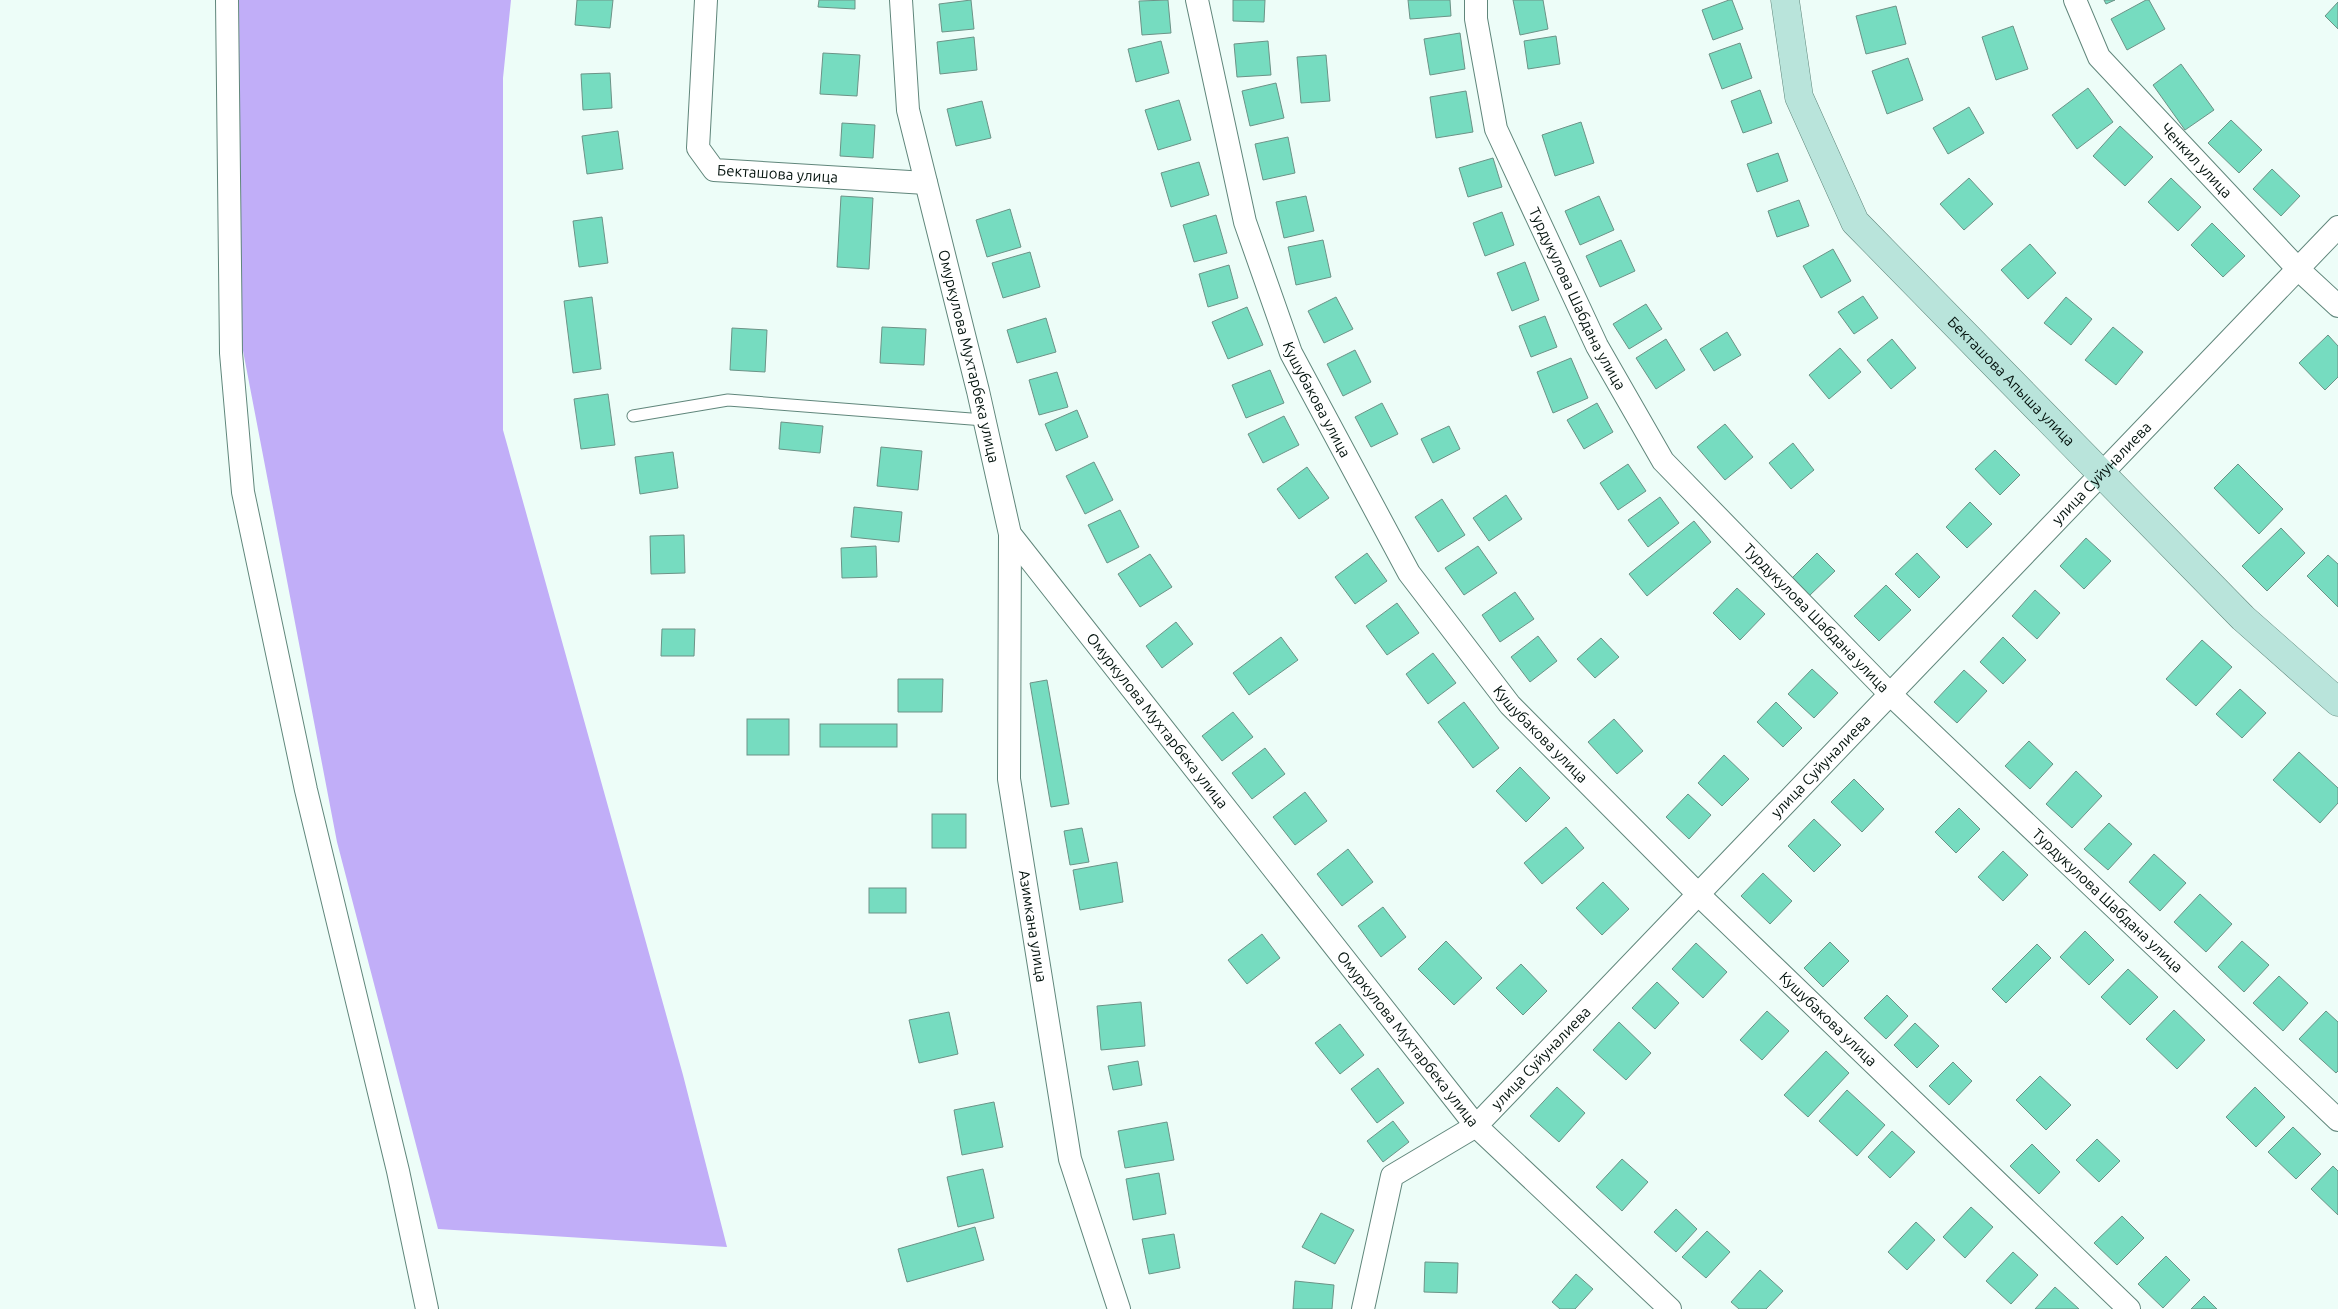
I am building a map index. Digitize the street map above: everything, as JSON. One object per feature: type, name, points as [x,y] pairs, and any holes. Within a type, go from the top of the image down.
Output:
[{"type":"street","points":[[227,0],[231,353],[243,492],[306,790],[398,1171],[427,1309]]},
{"type":"street","name":"Бекташова улица","points":[[706,0],[698,148],[714,170],[926,183]]},
{"type":"street","name":"Омуркулова Мухтарбека улица","points":[[901,0],[908,110],[1010,534],[1476,1126],[1670,1309]]},
{"type":"street","name":"Кушубакова улица","points":[[1197,0],[1245,222],[1291,353],[1408,573],[1510,705],[1698,894],[2129,1309]]},
{"type":"street","name":"Турдукулова Шабдана улица","points":[[1476,0],[1476,20],[1496,129],[1596,346],[1663,462],[1890,694],[2338,1120]]},
{"type":"street","name":"Бекташова Апыша улица","points":[[1785,0],[1799,97],[1855,222],[2243,618],[2338,702]]},
{"type":"street","name":"Ченкил улица","points":[[2075,0],[2099,57],[2298,268],[2338,306]]},
{"type":"street","name":"улица Суйуналиева","points":[[1364,1309],[1392,1176],[1476,1126],[2338,227]]},
{"type":"street","name":"Азимкана улица","points":[[1010,534],[1009,779],[1070,1159],[1119,1309]]},
{"type":"lane","points":[[633,416],[728,400],[984,420]]},
{"type":"shaded area","points":[[239,0],[511,0],[503,78],[503,430],[683,1075],[727,1247],[438,1229],[337,842],[240,335]]},
{"type":"building","points":[[577,0],[613,0],[610,28],[575,25]]},
{"type":"building","points":[[819,0],[855,0],[855,9],[818,7]]},
{"type":"building","points":[[971,0],[974,29],[942,32],[939,4]]},
{"type":"building","points":[[1168,0],[1171,33],[1142,35],[1139,1]]},
{"type":"building","points":[[1233,0],[1265,0],[1264,22],[1233,21]]},
{"type":"building","points":[[1408,0],[1450,0],[1451,16],[1410,19]]},
{"type":"building","points":[[1513,0],[1543,0],[1548,29],[1520,35]]},
{"type":"building","points":[[1732,0],[1743,29],[1713,40],[1702,10]]},
{"type":"building","points":[[2104,0],[2115,0],[2106,4]]},
{"type":"building","points":[[2149,0],[2165,29],[2127,50],[2111,19]]},
{"type":"building","points":[[2338,2],[2338,29],[2325,16]]},
{"type":"building","points":[[1896,6],[1906,44],[1866,54],[1856,16]]},
{"type":"building","points":[[2013,26],[2028,69],[1996,80],[1982,37]]},
{"type":"building","points":[[1460,33],[1465,69],[1430,75],[1424,39]]},
{"type":"building","points":[[1556,36],[1560,64],[1528,69],[1524,41]]},
{"type":"building","points":[[974,37],[977,70],[940,74],[937,42]]},
{"type":"building","points":[[1161,41],[1169,73],[1136,82],[1128,49]]},
{"type":"building","points":[[1268,41],[1271,75],[1237,77],[1234,44]]},
{"type":"building","points":[[1740,43],[1752,78],[1722,89],[1709,54]]},
{"type":"building","points":[[823,53],[860,55],[857,96],[820,94]]},
{"type":"building","points":[[1326,55],[1330,101],[1301,103],[1297,57]]},
{"type":"building","points":[[1908,58],[1923,100],[1887,114],[1872,71]]},
{"type":"building","points":[[2181,64],[2214,110],[2185,130],[2153,85]]},
{"type":"building","points":[[610,73],[612,108],[583,110],[581,74]]},
{"type":"building","points":[[1276,83],[1284,118],[1250,126],[1242,91]]},
{"type":"building","points":[[2088,88],[2113,122],[2077,149],[2052,115]]},
{"type":"building","points":[[1760,90],[1772,123],[1743,133],[1731,101]]},
{"type":"building","points":[[1466,91],[1473,132],[1436,138],[1430,97]]},
{"type":"building","points":[[1179,100],[1191,140],[1158,150],[1145,110]]},
{"type":"building","points":[[982,101],[991,138],[956,146],[947,109]]},
{"type":"building","points":[[1969,107],[1984,133],[1948,154],[1933,128]]},
{"type":"building","points":[[2231,120],[2262,150],[2239,173],[2208,143]]},
{"type":"building","points":[[1581,122],[1594,163],[1555,176],[1542,135]]},
{"type":"building","points":[[842,123],[875,125],[873,158],[840,156]]},
{"type":"building","points":[[2120,126],[2153,157],[2125,186],[2093,156]]},
{"type":"building","points":[[618,131],[623,169],[587,174],[582,136]]},
{"type":"building","points":[[1288,137],[1295,173],[1263,180],[1255,144]]},
{"type":"building","points":[[1778,153],[1788,181],[1757,192],[1747,164]]},
{"type":"building","points":[[1493,158],[1502,187],[1468,197],[1459,168]]},
{"type":"building","points":[[1199,162],[1209,195],[1171,207],[1161,173]]},
{"type":"building","points":[[2272,169],[2300,196],[2281,216],[2253,189]]},
{"type":"building","points":[[1969,178],[1993,204],[1964,230],[1940,204]]},
{"type":"building","points":[[2171,178],[2201,207],[2178,231],[2148,202]]},
{"type":"building","points":[[841,196],[873,198],[869,269],[837,267]]},
{"type":"building","points":[[1306,196],[1314,231],[1284,238],[1276,202]]},
{"type":"building","points":[[1599,196],[1614,230],[1580,245],[1565,211]]},
{"type":"building","points":[[1799,200],[1809,226],[1777,237],[1768,211]]},
{"type":"building","points":[[1010,209],[1021,247],[987,257],[976,220]]},
{"type":"building","points":[[1502,212],[1514,245],[1485,256],[1473,223]]},
{"type":"building","points":[[1216,215],[1227,253],[1194,262],[1183,225]]},
{"type":"building","points":[[602,217],[608,263],[579,267],[573,221]]},
{"type":"building","points":[[2212,223],[2245,256],[2223,277],[2191,245]]},
{"type":"building","points":[[1323,240],[1331,277],[1296,285],[1288,247]]},
{"type":"building","points":[[1621,240],[1635,271],[1600,287],[1586,256]]},
{"type":"building","points":[[2030,244],[2056,273],[2028,299],[2001,270]]},
{"type":"building","points":[[1833,249],[1851,281],[1821,298],[1803,266]]},
{"type":"building","points":[[1030,252],[1040,287],[1003,298],[992,263]]},
{"type":"building","points":[[1525,262],[1539,300],[1512,311],[1497,273]]},
{"type":"building","points":[[1229,265],[1238,298],[1208,307],[1199,274]]},
{"type":"building","points":[[1863,296],[1878,318],[1854,334],[1838,312]]},
{"type":"building","points":[[592,297],[601,369],[573,373],[564,301]]},
{"type":"building","points":[[1336,297],[1353,329],[1324,343],[1308,311]]},
{"type":"building","points":[[2066,297],[2092,319],[2071,345],[2044,323]]},
{"type":"building","points":[[1646,304],[1662,329],[1629,349],[1613,324]]},
{"type":"building","points":[[1247,307],[1263,345],[1228,359],[1212,322]]},
{"type":"building","points":[[1545,316],[1557,347],[1531,357],[1519,326]]},
{"type":"building","points":[[1046,318],[1056,352],[1017,363],[1007,330]]},
{"type":"building","points":[[882,327],[926,329],[924,365],[880,363]]},
{"type":"building","points":[[2113,327],[2143,352],[2116,385],[2085,360]]},
{"type":"building","points":[[732,328],[767,330],[765,372],[730,370]]},
{"type":"building","points":[[1727,332],[1741,355],[1714,371],[1700,349]]},
{"type":"building","points":[[2328,335],[2338,346],[2338,377],[2325,390],[2299,363]]},
{"type":"building","points":[[1666,339],[1685,370],[1656,389],[1636,358]]},
{"type":"building","points":[[1892,339],[1916,368],[1891,389],[1867,360]]},
{"type":"building","points":[[1840,348],[1861,372],[1829,399],[1809,375]]},
{"type":"building","points":[[1355,350],[1371,382],[1343,396],[1327,364]]},
{"type":"building","points":[[1571,358],[1588,398],[1553,413],[1537,372]]},
{"type":"building","points":[[1270,370],[1284,403],[1246,418],[1232,385]]},
{"type":"building","points":[[1057,372],[1068,407],[1039,415],[1029,380]]},
{"type":"building","points":[[608,394],[615,445],[581,449],[574,399]]},
{"type":"building","points":[[1382,403],[1398,434],[1371,447],[1355,417]]},
{"type":"building","points":[[1597,403],[1613,432],[1584,449],[1567,420]]},
{"type":"building","points":[[1077,410],[1088,437],[1056,451],[1045,424]]},
{"type":"building","points":[[1284,416],[1299,445],[1263,463],[1248,434]]},
{"type":"building","points":[[781,422],[823,426],[820,453],[779,449]]},
{"type":"building","points":[[1725,424],[1753,457],[1725,480],[1697,447]]},
{"type":"building","points":[[1449,426],[1460,449],[1433,463],[1421,439]]},
{"type":"building","points":[[1793,443],[1814,470],[1791,489],[1769,463]]},
{"type":"building","points":[[881,447],[922,451],[918,490],[877,486]]},
{"type":"building","points":[[1995,450],[2020,475],[2000,495],[1975,469]]},
{"type":"building","points":[[673,452],[678,488],[640,494],[635,457]]},
{"type":"building","points":[[1094,462],[1113,500],[1085,514],[1066,476]]},
{"type":"building","points":[[1628,464],[1646,491],[1618,510],[1600,483]]},
{"type":"building","points":[[2238,464],[2283,509],[2259,534],[2214,488]]},
{"type":"building","points":[[1307,467],[1329,498],[1299,519],[1277,489]]},
{"type":"building","points":[[1506,495],[1522,519],[1489,541],[1473,518]]},
{"type":"building","points":[[1660,497],[1679,523],[1648,547],[1628,520]]},
{"type":"building","points":[[1442,499],[1465,535],[1438,552],[1415,517]]},
{"type":"building","points":[[1970,502],[1992,524],[1967,548],[1946,527]]},
{"type":"building","points":[[854,507],[902,512],[899,542],[851,537]]},
{"type":"building","points":[[1120,510],[1139,547],[1107,563],[1088,525]]},
{"type":"building","points":[[1694,521],[1711,542],[1647,596],[1629,574]]},
{"type":"building","points":[[2281,528],[2305,553],[2267,591],[2242,566]]},
{"type":"building","points":[[684,535],[685,573],[651,574],[650,536]]},
{"type":"building","points":[[2086,538],[2111,561],[2084,589],[2060,566]]},
{"type":"building","points":[[876,546],[877,577],[842,578],[841,548]]},
{"type":"building","points":[[1478,546],[1497,573],[1464,595],[1445,568]]},
{"type":"building","points":[[1367,553],[1387,581],[1355,604],[1335,577]]},
{"type":"building","points":[[1817,553],[1835,571],[1809,596],[1792,578]]},
{"type":"building","points":[[1917,553],[1940,577],[1919,598],[1895,574]]},
{"type":"building","points":[[1150,554],[1172,587],[1140,607],[1118,574]]},
{"type":"building","points":[[2328,555],[2338,564],[2338,607],[2307,576]]},
{"type":"building","points":[[1886,585],[1911,610],[1879,641],[1854,616]]},
{"type":"building","points":[[1737,588],[1765,614],[1740,640],[1713,613]]},
{"type":"building","points":[[2035,590],[2060,613],[2037,639],[2012,616]]},
{"type":"building","points":[[1515,592],[1534,619],[1500,642],[1482,615]]},
{"type":"building","points":[[1397,603],[1419,633],[1387,655],[1366,626]]},
{"type":"building","points":[[1176,622],[1193,644],[1162,668],[1146,646]]},
{"type":"building","points":[[662,629],[695,629],[694,656],[661,656]]},
{"type":"building","points":[[1538,636],[1557,661],[1530,682],[1511,657]]},
{"type":"building","points":[[1281,637],[1298,660],[1249,695],[1233,673]]},
{"type":"building","points":[[2003,637],[2026,660],[2003,684],[1980,662]]},
{"type":"building","points":[[1601,638],[1619,657],[1595,678],[1577,659]]},
{"type":"building","points":[[2202,640],[2232,667],[2196,706],[2166,679]]},
{"type":"building","points":[[1433,653],[1456,683],[1428,704],[1406,674]]},
{"type":"building","points":[[1812,669],[1838,693],[1814,718],[1788,694]]},
{"type":"building","points":[[1964,670],[1987,691],[1957,723],[1934,702]]},
{"type":"building","points":[[898,679],[943,679],[942,712],[898,712]]},
{"type":"building","points":[[1047,680],[1069,804],[1051,807],[1030,683]]},
{"type":"building","points":[[2240,689],[2266,713],[2242,738],[2216,714]]},
{"type":"building","points":[[1464,702],[1499,748],[1473,768],[1438,722]]},
{"type":"building","points":[[1776,702],[1802,728],[1783,747],[1757,722]]},
{"type":"building","points":[[1233,712],[1253,737],[1222,761],[1202,736]]},
{"type":"building","points":[[747,719],[789,719],[789,755],[747,755]]},
{"type":"building","points":[[1614,719],[1643,751],[1617,774],[1588,742]]},
{"type":"building","points":[[820,724],[897,724],[897,747],[820,747]]},
{"type":"building","points":[[2029,741],[2053,764],[2030,789],[2005,766]]},
{"type":"building","points":[[1265,748],[1285,774],[1252,799],[1232,773]]},
{"type":"building","points":[[2299,752],[2338,788],[2338,803],[2320,823],[2273,780]]},
{"type":"building","points":[[1724,755],[1749,779],[1722,806],[1698,783]]},
{"type":"building","points":[[1520,767],[1550,798],[1526,822],[1496,791]]},
{"type":"building","points":[[2076,771],[2102,796],[2072,828],[2046,804]]},
{"type":"building","points":[[1854,779],[1884,809],[1862,832],[1831,802]]},
{"type":"building","points":[[1305,792],[1327,821],[1295,845],[1273,817]]},
{"type":"building","points":[[1688,794],[1711,815],[1689,839],[1666,817]]},
{"type":"building","points":[[1959,808],[1980,829],[1956,853],[1935,832]]},
{"type":"building","points":[[932,814],[966,814],[966,848],[932,848]]},
{"type":"building","points":[[1814,819],[1841,845],[1814,872],[1788,846]]},
{"type":"building","points":[[2109,823],[2132,844],[2108,870],[2084,849]]},
{"type":"building","points":[[1566,827],[1584,848],[1542,884],[1524,863]]},
{"type":"building","points":[[1082,828],[1089,862],[1070,865],[1064,831]]},
{"type":"building","points":[[1348,849],[1373,882],[1342,906],[1317,874]]},
{"type":"building","points":[[2003,851],[2028,875],[2003,901],[1978,877]]},
{"type":"building","points":[[2154,854],[2186,883],[2160,911],[2129,882]]},
{"type":"building","points":[[1117,862],[1123,902],[1080,910],[1073,870]]},
{"type":"building","points":[[1763,873],[1792,901],[1770,924],[1741,896]]},
{"type":"building","points":[[1603,882],[1629,909],[1602,935],[1576,908]]},
{"type":"building","points":[[869,888],[906,888],[906,913],[869,913]]},
{"type":"building","points":[[2200,894],[2232,924],[2206,952],[2174,922]]},
{"type":"building","points":[[1383,907],[1406,937],[1381,957],[1358,926]]},
{"type":"building","points":[[2085,931],[2114,960],[2089,985],[2060,957]]},
{"type":"building","points":[[1262,934],[1280,958],[1247,984],[1228,960]]},
{"type":"building","points":[[1446,941],[1482,978],[1454,1005],[1418,969]]},
{"type":"building","points":[[2242,941],[2269,965],[2244,992],[2218,967]]},
{"type":"building","points":[[1830,942],[1849,961],[1823,987],[1804,968]]},
{"type":"building","points":[[1696,943],[1727,972],[1703,998],[1672,969]]},
{"type":"building","points":[[2037,944],[2051,958],[2006,1003],[1992,989]]},
{"type":"building","points":[[1521,964],[1547,991],[1523,1015],[1496,988]]},
{"type":"building","points":[[2128,969],[2158,997],[2130,1025],[2101,997]]},
{"type":"building","points":[[2279,976],[2308,1003],[2283,1031],[2253,1003]]},
{"type":"building","points":[[1657,982],[1679,1003],[1655,1029],[1632,1008]]},
{"type":"building","points":[[1887,995],[1908,1016],[1886,1039],[1864,1018]]},
{"type":"building","points":[[1141,1002],[1145,1046],[1101,1050],[1097,1006]]},
{"type":"building","points":[[2174,1010],[2205,1040],[2177,1069],[2146,1039]]},
{"type":"building","points":[[1767,1011],[1789,1031],[1762,1060],[1740,1040]]},
{"type":"building","points":[[2326,1011],[2338,1022],[2338,1071],[2336,1073],[2299,1039]]},
{"type":"building","points":[[949,1012],[958,1054],[919,1063],[909,1020]]},
{"type":"building","points":[[1619,1022],[1651,1053],[1626,1080],[1593,1050]]},
{"type":"building","points":[[1915,1023],[1939,1046],[1917,1068],[1894,1045]]},
{"type":"building","points":[[1340,1024],[1364,1055],[1340,1074],[1315,1043]]},
{"type":"building","points":[[1826,1051],[1849,1073],[1808,1117],[1784,1095]]},
{"type":"building","points":[[1138,1061],[1142,1085],[1113,1090],[1108,1066]]},
{"type":"building","points":[[1953,1062],[1972,1081],[1949,1105],[1929,1086]]},
{"type":"building","points":[[1378,1068],[1404,1103],[1377,1123],[1351,1089]]},
{"type":"building","points":[[2040,1076],[2071,1105],[2046,1130],[2016,1100]]},
{"type":"building","points":[[1557,1087],[1585,1113],[1559,1142],[1530,1116]]},
{"type":"building","points":[[2255,1087],[2285,1117],[2256,1147],[2226,1117]]},
{"type":"building","points":[[1847,1090],[1885,1125],[1857,1156],[1819,1121]]},
{"type":"building","points":[[994,1102],[1003,1147],[962,1155],[954,1110]]},
{"type":"building","points":[[1393,1121],[1409,1142],[1383,1162],[1367,1141]]},
{"type":"building","points":[[1167,1122],[1174,1160],[1125,1168],[1118,1131]]},
{"type":"building","points":[[2293,1127],[2321,1154],[2296,1179],[2268,1152]]},
{"type":"building","points":[[1892,1131],[1915,1152],[1890,1178],[1868,1157]]},
{"type":"building","points":[[2097,1139],[2120,1161],[2099,1182],[2076,1160]]},
{"type":"building","points":[[2032,1144],[2060,1172],[2039,1194],[2010,1166]]},
{"type":"building","points":[[1622,1159],[1648,1182],[1622,1211],[1596,1187]]},
{"type":"building","points":[[2333,1166],[2338,1171],[2338,1215],[2311,1189]]},
{"type":"building","points":[[983,1169],[994,1218],[958,1227],[947,1177]]},
{"type":"building","points":[[1159,1173],[1166,1214],[1133,1220],[1126,1179]]},
{"type":"building","points":[[1971,1207],[1993,1227],[1965,1258],[1943,1237]]},
{"type":"building","points":[[1676,1209],[1697,1229],[1676,1252],[1654,1232]]},
{"type":"building","points":[[1321,1213],[1354,1230],[1335,1264],[1302,1247]]},
{"type":"building","points":[[2122,1216],[2144,1238],[2117,1265],[2094,1243]]},
{"type":"building","points":[[1916,1222],[1935,1240],[1907,1270],[1888,1252]]},
{"type":"building","points":[[975,1227],[984,1260],[907,1282],[898,1249]]},
{"type":"building","points":[[1707,1231],[1730,1252],[1706,1278],[1682,1257]]},
{"type":"building","points":[[1174,1234],[1180,1268],[1149,1274],[1142,1239]]},
{"type":"building","points":[[2013,1252],[2038,1275],[2011,1304],[1986,1281]]},
{"type":"building","points":[[2166,1256],[2190,1280],[2163,1308],[2138,1284]]},
{"type":"building","points":[[1425,1262],[1458,1263],[1457,1293],[1424,1292]]},
{"type":"building","points":[[1760,1270],[1783,1291],[1766,1309],[1739,1309],[1731,1302]]},
{"type":"building","points":[[1576,1274],[1593,1289],[1575,1309],[1560,1309],[1552,1302]]},
{"type":"building","points":[[1295,1281],[1334,1285],[1332,1309],[1293,1309]]},
{"type":"building","points":[[2055,1287],[2079,1309],[2035,1309]]},
{"type":"building","points":[[2204,1296],[2217,1309],[2191,1309]]}]
